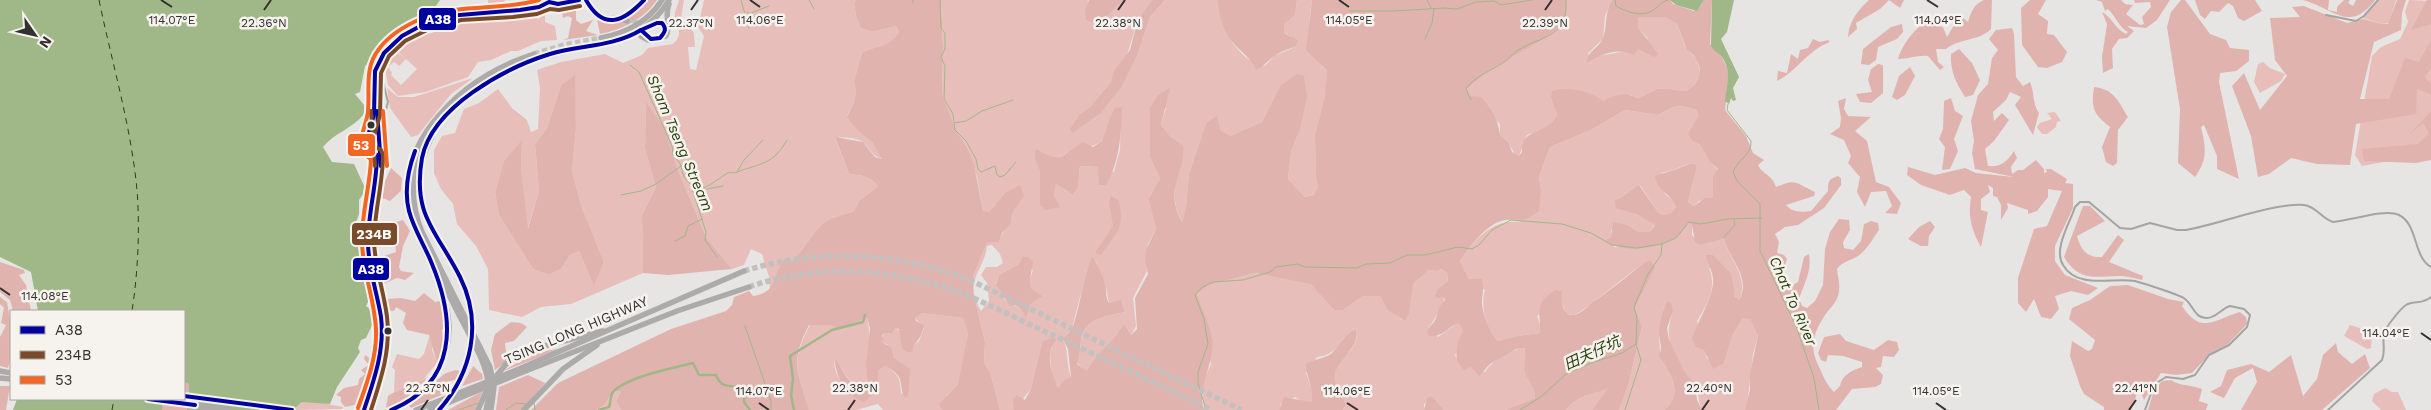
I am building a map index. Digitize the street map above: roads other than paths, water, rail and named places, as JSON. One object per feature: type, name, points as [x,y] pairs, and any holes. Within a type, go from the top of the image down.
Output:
[{"type":"highway","points":[[594,12],[605,20],[626,18],[644,0]]},
{"type":"highway","points":[[661,0],[650,16],[633,28],[602,40],[626,37],[649,24],[669,0]]},
{"type":"highway","points":[[642,35],[651,39],[660,38],[664,37],[668,32],[666,15],[669,0]]},
{"type":"highway","points":[[649,24],[664,24],[665,31],[660,38]]},
{"type":"highway","points":[[486,410],[491,382],[476,346],[414,226],[408,204],[408,174],[417,147],[442,112],[472,85],[494,71],[534,57],[484,83],[458,104],[426,140],[417,161],[412,184],[414,208],[424,235],[486,356],[494,394],[491,410]]},
{"type":"highway","points":[[438,410],[455,391],[468,364],[473,336],[471,312],[463,285],[432,230],[421,200],[419,182],[421,164],[427,147],[440,123]]},
{"type":"highway","points":[[390,410],[416,396],[438,370],[448,340],[448,313],[432,264]]},
{"type":"highway","name":"TSING LONG HIGHWAY","points":[[429,410],[744,271]]},
{"type":"highway","name":"TSING LONG HIGHWAY","points":[[416,410],[677,311],[749,287]]},
{"type":"highway","points":[[478,410],[489,385],[506,364],[533,350],[619,327]]},
{"type":"highway","points":[[524,410],[562,369],[610,337]]},
{"type":"highway","points":[[185,396],[292,410]]},
{"type":"highway","points":[[155,400],[229,410]]},
{"type":"main road","points":[[366,410],[380,356],[382,328],[370,252],[370,229],[380,175],[374,97],[376,77],[384,59],[396,45],[413,34],[439,22],[457,18],[500,16],[550,5],[588,0],[594,12]]},
{"type":"main road","points":[[579,2],[590,6]]},
{"type":"main road","points":[[366,410],[381,367],[385,340],[384,318],[370,252]]},
{"type":"street","points":[[2326,15],[2356,21],[2364,16],[2378,0]]},
{"type":"street","points":[[379,155],[373,154],[367,144],[368,132],[375,114],[384,113],[388,102],[381,74]]},
{"type":"street","points":[[2145,410],[2153,388],[2158,382],[2166,377],[2184,379],[2195,375],[2209,355],[2229,345],[2247,327],[2250,322],[2249,314],[2243,308],[2230,306],[2212,317],[2204,318],[2198,315],[2186,300],[2178,295],[2132,281],[2090,281],[2068,271],[2061,262],[2060,250],[2075,207],[2080,202],[2089,202],[2114,224],[2128,229],[2150,223],[2177,230],[2186,230],[2260,212],[2299,206],[2311,207],[2326,220],[2334,222],[2394,213],[2406,221],[2424,262],[2431,267]]},
{"type":"street","points":[[371,221],[376,222],[381,232],[373,263]]},
{"type":"street","points":[[2328,410],[2382,360],[2385,329],[2403,308],[2410,304],[2426,302],[2431,298]]},
{"type":"waterway","points":[[741,0],[749,28]]},
{"type":"waterway","points":[[809,0],[814,9]]},
{"type":"waterway","points":[[940,0],[941,28],[945,33],[945,49],[941,57],[945,66],[944,99],[953,114],[955,130],[966,141],[981,172],[995,166],[997,175],[1000,177],[1005,175],[1016,162]]},
{"type":"waterway","points":[[1427,0],[1431,8]]},
{"type":"waterway","points":[[1349,11],[1457,9],[1476,2],[1494,1],[1501,5],[1532,0]]},
{"type":"waterway","points":[[1471,100],[1466,89],[1474,80],[1502,64],[1517,51],[1545,38],[1558,28],[1566,12],[1566,0]]},
{"type":"waterway","points":[[1615,0],[1616,6],[1638,14],[1648,13],[1668,0]]},
{"type":"waterway","points":[[751,13],[769,6]]},
{"type":"waterway","points":[[1425,39],[1432,23],[1434,9]]},
{"type":"waterway","points":[[747,12],[764,22]]},
{"type":"waterway","name":"Sham Tseng Stream","points":[[630,65],[639,72],[672,146],[673,155],[680,163],[684,177],[691,185],[706,232],[705,240],[717,257]]},
{"type":"waterway","points":[[954,123],[966,121],[982,111],[1013,100]]},
{"type":"waterway","name":"Chat To River","points":[[1728,104],[1727,110],[1751,141],[1747,154],[1733,172],[1737,181],[1760,204],[1760,251],[1796,326],[1814,378],[1819,410]]},
{"type":"waterway","points":[[737,172],[744,160],[763,140]]},
{"type":"waterway","points":[[693,191],[707,187],[727,173],[736,173],[766,162],[777,154],[787,140]]},
{"type":"waterway","points":[[621,195],[641,191],[656,184],[681,166]]},
{"type":"waterway","points":[[707,189],[723,186]]},
{"type":"waterway","points":[[1206,410],[1198,383],[1198,372],[1208,344],[1204,319],[1195,295],[1201,288],[1213,282],[1243,280],[1270,272],[1276,267],[1297,264],[1305,267],[1357,268],[1366,264],[1390,263],[1407,255],[1425,255],[1458,247],[1472,249],[1479,245],[1492,230],[1511,220],[1562,224],[1591,233],[1612,245],[1637,248],[1662,244],[1676,238],[1689,222],[1701,224],[1728,219],[1762,218]]},
{"type":"waterway","points":[[675,241],[685,236],[688,226],[702,219]]},
{"type":"waterway","points":[[1724,237],[1735,225],[1734,220]]},
{"type":"waterway","name":"田夫仔坑","points":[[1520,410],[1542,396],[1566,374],[1591,363],[1622,353],[1636,344],[1637,318],[1634,307],[1648,274],[1661,255],[1662,244]]},
{"type":"waterway","points":[[372,315],[376,314]]},
{"type":"waterway","points":[[794,410],[791,395],[793,379],[790,356],[832,330],[863,322],[865,315]]},
{"type":"waterway","name":"Sham Tseng Stream","points":[[745,326],[771,401],[771,410]]},
{"type":"waterway","points":[[1625,410],[1641,360],[1636,344]]},
{"type":"waterway","points":[[599,410],[609,407],[613,392],[628,382],[650,374],[693,363],[699,375],[716,375],[718,380],[724,385],[741,388],[744,392],[744,402],[750,410]]},
{"type":"waterway","points":[[458,410],[479,403]]},
{"type":"waterway","points":[[506,410],[516,403],[526,404]]},
{"type":"waterway","points":[[534,403],[535,410]]},
{"type":"tunnel","points":[[633,19],[644,34]]},
{"type":"tunnel","points":[[534,54],[564,45],[601,38]]},
{"type":"tunnel","points":[[535,59],[602,43]]},
{"type":"tunnel","points":[[744,271],[773,263],[831,256],[860,256],[918,264],[974,282],[1242,410]]},
{"type":"tunnel","points":[[749,287],[775,279],[828,272],[855,272],[909,278],[961,293],[985,303],[1211,410]]}]
